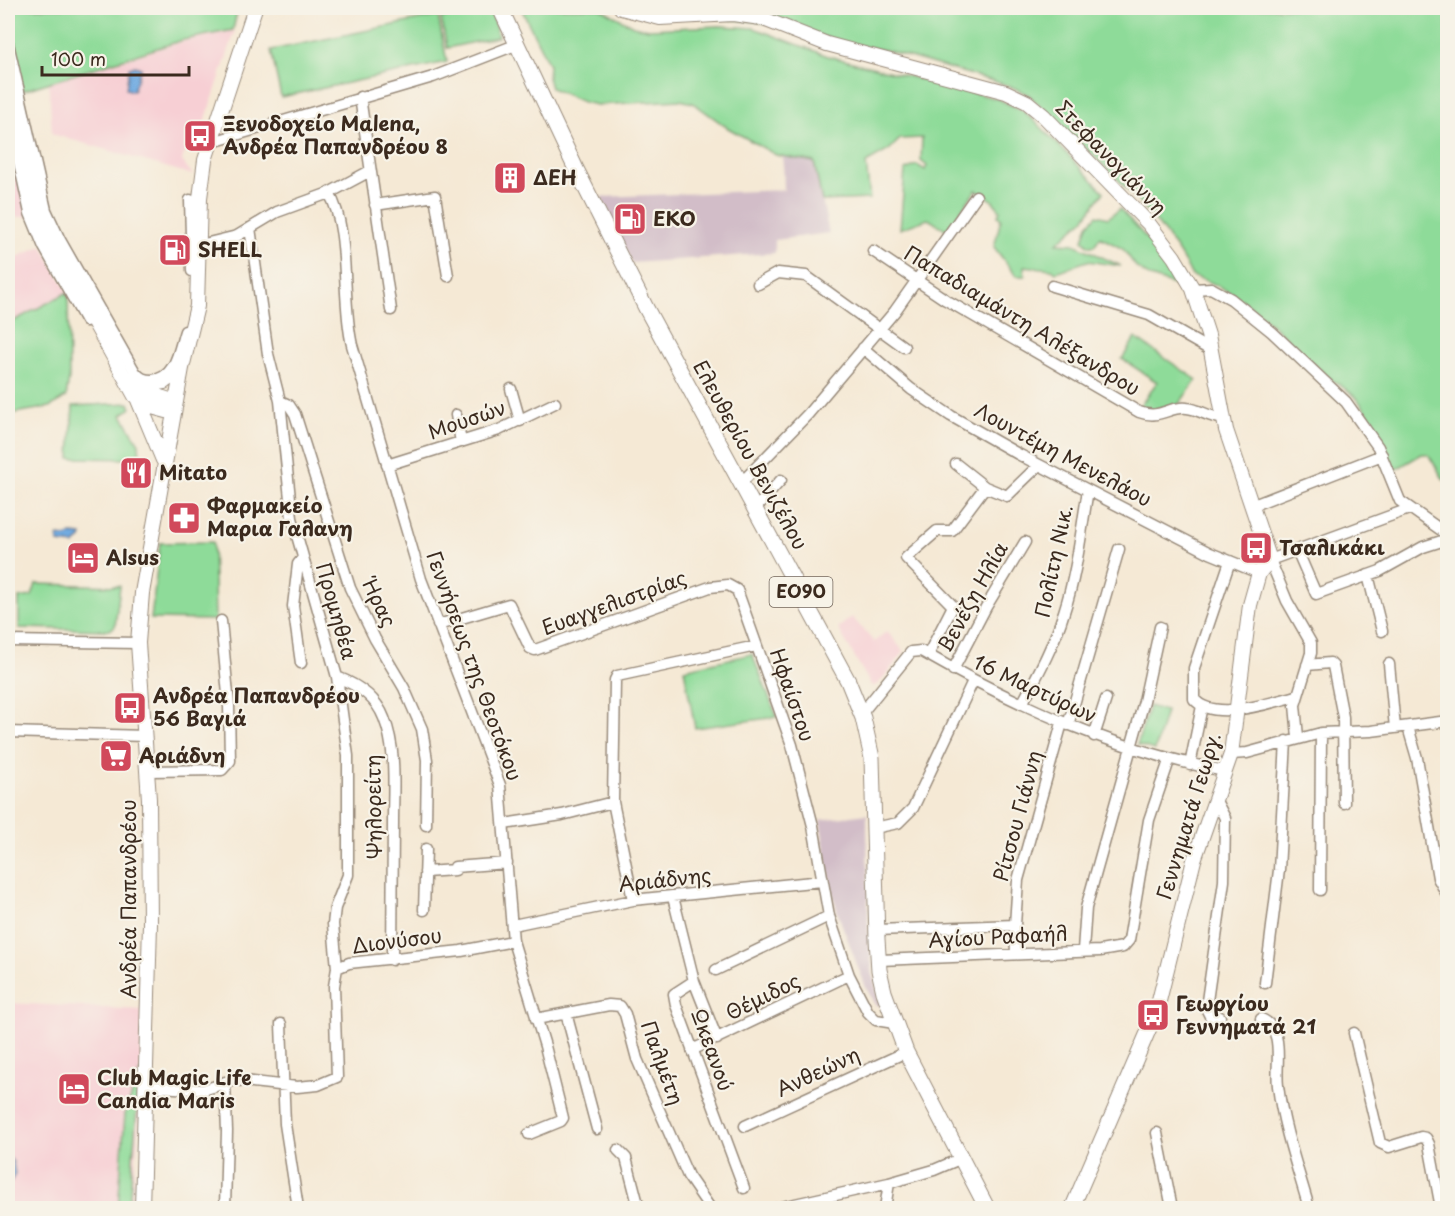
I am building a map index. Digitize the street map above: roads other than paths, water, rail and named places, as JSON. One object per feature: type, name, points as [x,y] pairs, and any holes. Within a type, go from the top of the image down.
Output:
[{"type":"main road","name":"Ελευθερίου Βενιζέλου","points":[[500,8],[645,308],[742,482],[848,681],[861,714],[872,758],[877,930],[882,983],[894,1023],[906,1052],[987,1209]]},
{"type":"street","points":[[137,391],[164,382],[182,368],[197,306],[200,188],[209,142],[255,8]]},
{"type":"street","name":"Στεφανογιάννη","points":[[621,8],[660,18],[733,14],[761,18],[826,44],[1017,96],[1044,116],[1138,212],[1168,248],[1193,289]]},
{"type":"street","points":[[8,43],[45,210],[129,363],[137,375],[144,379],[160,379],[172,369],[188,319],[192,288],[190,200]]},
{"type":"street","points":[[209,142],[433,77],[518,44]]},
{"type":"street","points":[[8,80],[31,192],[51,244],[125,377],[148,406],[175,407]]},
{"type":"street","points":[[360,97],[391,310]]},
{"type":"street","points":[[8,112],[25,196],[35,226],[136,409],[160,459]]},
{"type":"street","points":[[200,245],[224,241],[277,212],[329,193],[370,171]]},
{"type":"street","name":"Γεννήσεως της Θεοτόκου","points":[[329,193],[339,218],[346,315],[350,337],[421,579],[500,785],[513,941],[563,1118],[561,1121],[529,1134]]},
{"type":"street","points":[[375,205],[435,196],[448,276]]},
{"type":"street","points":[[742,482],[808,414],[880,328],[917,281],[976,196]]},
{"type":"street","name":"Προμηθέα","points":[[250,228],[268,354],[280,401],[289,498],[302,559],[337,677],[348,756],[348,874],[335,908],[333,924],[337,968]]},
{"type":"street","name":"Παπαδιαμάντη Αλέξανδρου","points":[[873,251],[917,281],[1139,412],[1157,415],[1186,407],[1215,418],[1224,418]]},
{"type":"street","points":[[758,284],[778,273],[806,276],[904,347]]},
{"type":"street","points":[[1052,286],[1149,315],[1212,351]]},
{"type":"street","points":[[1297,550],[1316,594],[1368,575],[1448,537],[1400,501],[1382,455],[1346,402],[1272,332],[1223,294],[1211,288],[1193,289],[1212,351],[1224,418],[1251,506],[1287,602],[1310,638],[1312,648],[1297,696],[1295,717],[1298,738]]},
{"type":"street","name":"Λουντέμη Μενελάου","points":[[863,348],[911,390],[951,416],[1088,490],[1230,561],[1259,573]]},
{"type":"street","name":"Ανδρέα Παπανδρέου","points":[[142,1209],[150,924],[148,771],[138,643],[160,459],[175,407],[182,368]]},
{"type":"street","points":[[511,389],[520,422]]},
{"type":"street","points":[[137,391],[160,459]]},
{"type":"street","name":"Ήρας","points":[[280,401],[289,405],[295,414],[299,435],[354,597],[404,688],[422,729],[427,760],[426,825]]},
{"type":"street","name":"Μουσών","points":[[387,465],[520,422],[555,403]]},
{"type":"street","points":[[456,416],[461,442]]},
{"type":"street","points":[[1251,506],[1382,455]]},
{"type":"street","points":[[956,464],[985,487],[1007,496],[1039,465]]},
{"type":"street","points":[[756,508],[781,480]]},
{"type":"street","points":[[861,714],[911,652],[921,651],[928,655],[953,606],[906,558],[938,531],[952,531],[985,487]]},
{"type":"street","name":"Πολίτη Νικ.","points":[[1022,704],[1047,656],[1064,615],[1088,490]]},
{"type":"street","points":[[1270,560],[1409,509]]},
{"type":"street","name":"Βενέζη Ηλία","points":[[953,670],[986,607],[1025,542]]},
{"type":"street","name":"Ρίτσου Γιάννη","points":[[1016,954],[1018,880],[1119,549]]},
{"type":"street","points":[[301,663],[293,606],[298,564],[302,559]]},
{"type":"street","name":"Γεννηματά Γεωργ.","points":[[1072,1209],[1156,1013],[1194,860],[1231,753],[1249,614],[1259,573],[1270,560]]},
{"type":"street","points":[[1190,765],[1199,704],[1192,687],[1194,668],[1230,561]]},
{"type":"street","points":[[1368,575],[1382,631]]},
{"type":"street","name":"Ευαγγελιστρίας","points":[[438,625],[509,604],[530,648],[535,650],[710,587],[722,585],[733,586],[740,594],[756,646]]},
{"type":"street","points":[[148,771],[222,771],[230,761],[229,705],[221,621]]},
{"type":"street","points":[[1083,950],[1084,914],[1144,701],[1160,627]]},
{"type":"street","points":[[8,641],[138,643]]},
{"type":"street","name":"Ηφαίστου","points":[[633,900],[613,802],[615,680],[617,676],[756,646],[792,745],[813,826],[829,916],[849,975],[868,1012],[876,1020],[894,1023]]},
{"type":"street","name":"16 Μαρτύρων","points":[[928,655],[973,681],[1094,736],[1169,761],[1225,771]]},
{"type":"street","points":[[1307,665],[1332,664],[1343,730],[1344,803]]},
{"type":"street","points":[[1389,664],[1395,728]]},
{"type":"street","name":"Ψηλορείτη","points":[[337,677],[354,683],[375,702],[384,717],[389,734],[393,783],[392,960]]},
{"type":"street","points":[[874,828],[898,823],[913,808],[973,681]]},
{"type":"street","points":[[1199,704],[1226,711],[1297,696]]},
{"type":"street","points":[[1094,736],[1106,699]]},
{"type":"street","points":[[1231,753],[1247,753],[1321,733],[1408,727],[1448,721]]},
{"type":"street","points":[[1408,727],[1417,758],[1438,878],[1447,895]]},
{"type":"street","points":[[8,732],[145,736]]},
{"type":"street","points":[[1320,890],[1321,733]]},
{"type":"street","points":[[1265,983],[1279,870],[1286,741]]},
{"type":"street","name":"Αγίου Ραφαήλ","points":[[880,960],[1119,949],[1129,940],[1149,820],[1169,761]]},
{"type":"street","points":[[1215,799],[1225,818],[1224,872],[1206,1008],[1210,1016],[1220,1017]]},
{"type":"street","points":[[504,824],[562,815],[613,802]]},
{"type":"street","points":[[424,910],[426,849]]},
{"type":"street","points":[[425,872],[507,863]]},
{"type":"street","name":"Αριάδνης","points":[[513,925],[633,900],[822,881]]},
{"type":"street","name":"Ωκεανού","points":[[673,897],[694,981],[674,994],[692,1050],[744,1188]]},
{"type":"street","points":[[716,970],[829,916]]},
{"type":"street","points":[[877,930],[1015,925]]},
{"type":"street","name":"Διονύσου","points":[[147,1086],[203,1090],[225,1082],[244,1080],[284,1087],[318,1084],[338,1077],[334,986],[337,968],[349,963],[392,960],[513,941]]},
{"type":"street","name":"Θέμιδος","points":[[692,1050],[849,975]]},
{"type":"street","points":[[694,981],[717,1039]]},
{"type":"street","name":"Παλμέτη","points":[[536,1019],[609,1005],[620,1006],[625,1014],[637,1059],[688,1176],[710,1209]]},
{"type":"street","points":[[566,1013],[597,1129]]},
{"type":"street","points":[[1261,1019],[1270,1024],[1276,1034],[1278,1090],[1309,1209]]},
{"type":"street","points":[[281,1024],[285,1124],[298,1209]]},
{"type":"street","points":[[1354,1033],[1380,1143],[1389,1147],[1421,1137],[1426,1138],[1441,1209]]},
{"type":"street","name":"Ανθεώνη","points":[[745,1126],[906,1052]]},
{"type":"street","points":[[225,1082],[227,1131],[225,1209]]},
{"type":"street","points":[[1157,1133],[1172,1209]]},
{"type":"street","points":[[618,1150],[626,1158],[639,1209]]},
{"type":"street","points":[[777,1208],[889,1183],[934,1170],[962,1158]]},
{"type":"street","points":[[885,1209],[889,1183]]},
{"type":"water","points":[[135,66],[141,68],[133,91],[126,89],[129,68]]},
{"type":"water","points":[[71,534],[82,535],[81,539],[74,545],[58,543],[58,536],[67,537]]},
{"type":"water","points":[[8,1156],[13,1162],[15,1174],[8,1187]]},
{"type":"place","name":"Ξενοδοχείο Malena, Ανδρέα Παπανδρέου 8","points":[[200,136]]},
{"type":"place","name":"ΔΕΗ","points":[[510,178]]},
{"type":"place","name":"EKO","points":[[630,219]]},
{"type":"place","name":"SHELL","points":[[175,250]]},
{"type":"place","name":"Mitato","points":[[136,473]]},
{"type":"place","name":"Φαρμακείο Μαρια Γαλανη","points":[[184,518]]},
{"type":"place","name":"Τσαλικάκι","points":[[1256,548]]},
{"type":"place","name":"Alsus","points":[[83,558]]},
{"type":"place","name":"Ανδρέα Παπανδρέου 56 Βαγιά","points":[[130,708]]},
{"type":"place","name":"Αριάδνη","points":[[116,756]]},
{"type":"place","name":"Γεωργίου Γεννηματά 21","points":[[1153,1015]]},
{"type":"place","name":"Club Magic Life Candia Maris","points":[[74,1089]]}]
